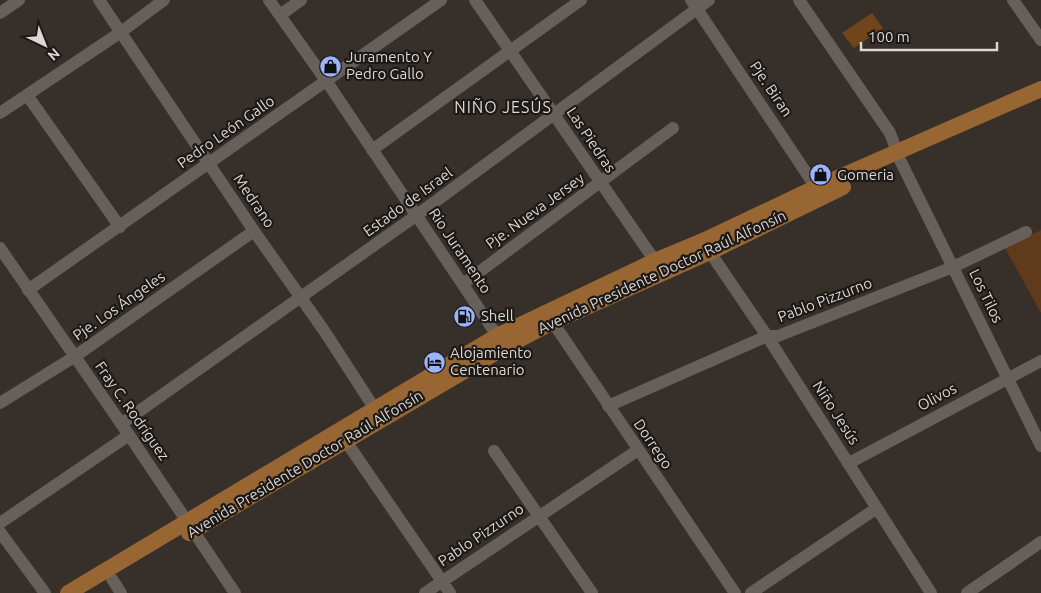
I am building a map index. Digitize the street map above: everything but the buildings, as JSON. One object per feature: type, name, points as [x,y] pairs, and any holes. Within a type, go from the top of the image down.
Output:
[{"type":"main road","name":"Avenida Presidente Doctor Raúl Alfonsín","points":[[68,593],[190,526],[501,341],[706,247],[819,192],[1041,89]]},
{"type":"main road","name":"Avenida Presidente Doctor Raúl Alfonsín","points":[[898,156],[1041,100]]},
{"type":"main road","name":"Avenida Presidente Doctor Raúl Alfonsín","points":[[89,593],[190,526]]},
{"type":"street","points":[[0,13],[19,0]]},
{"type":"street","name":"Medrano","points":[[99,0],[254,231],[325,332],[378,414]]},
{"type":"street","points":[[0,113],[121,32],[164,0]]},
{"type":"street","name":"Rio Juramento","points":[[269,0],[327,82],[501,341]]},
{"type":"street","points":[[280,15],[301,0]]},
{"type":"street","name":"Pedro León Gallo","points":[[28,290],[327,82],[441,0]]},
{"type":"street","name":"Las Piedras","points":[[475,0],[555,114],[658,268]]},
{"type":"street","points":[[372,150],[510,49],[581,0]]},
{"type":"street","name":"Estado de Israel","points":[[121,424],[301,298],[555,114],[694,4],[709,0]]},
{"type":"street","name":"Los Tilos","points":[[799,0],[890,133],[898,156],[1007,378],[1035,420],[1041,446]]},
{"type":"street","points":[[1013,0],[1041,40]]},
{"type":"street","name":"Pje. Biran","points":[[694,4],[819,192]]},
{"type":"street","points":[[27,95],[120,226]]},
{"type":"street","name":"Pje. Nueva Jersey","points":[[464,284],[673,128]]},
{"type":"street","name":"Pje. Los Ángeles","points":[[0,403],[74,357],[254,231]]},
{"type":"street","name":"Pablo Pizzurno","points":[[608,406],[767,336],[778,336],[954,267],[1026,232]]},
{"type":"street","name":"Niño Jesús","points":[[706,247],[767,336],[931,593]]},
{"type":"street","name":"Fray C. Rodríguez","points":[[0,248],[235,593]]},
{"type":"street","name":"Dorrego","points":[[550,317],[735,593]]},
{"type":"street","name":"Olivos","points":[[849,463],[1041,361]]},
{"type":"street","points":[[0,523],[129,435]]},
{"type":"street","points":[[342,436],[450,593]]},
{"type":"street","name":"Pablo Pizzurno","points":[[425,593],[638,450]]},
{"type":"street","points":[[494,451],[592,593]]},
{"type":"street","points":[[751,593],[877,508]]},
{"type":"street","points":[[0,532],[45,593]]},
{"type":"street","points":[[967,593],[1041,542]]},
{"type":"street","points":[[112,579],[121,593]]},
{"type":"shaded area","points":[[1041,230],[1041,313],[1005,248]]},
{"type":"place","name":"Juramento Y Pedro Gallo","points":[[330,66]]},
{"type":"place","name":"Gomeria","points":[[821,175]]},
{"type":"place","name":"Shell","points":[[465,316]]},
{"type":"place","name":"Alojamiento Centenario","points":[[434,362]]},
{"type":"district","name":"NIÑO JESÚS","points":[[503,107]]}]
